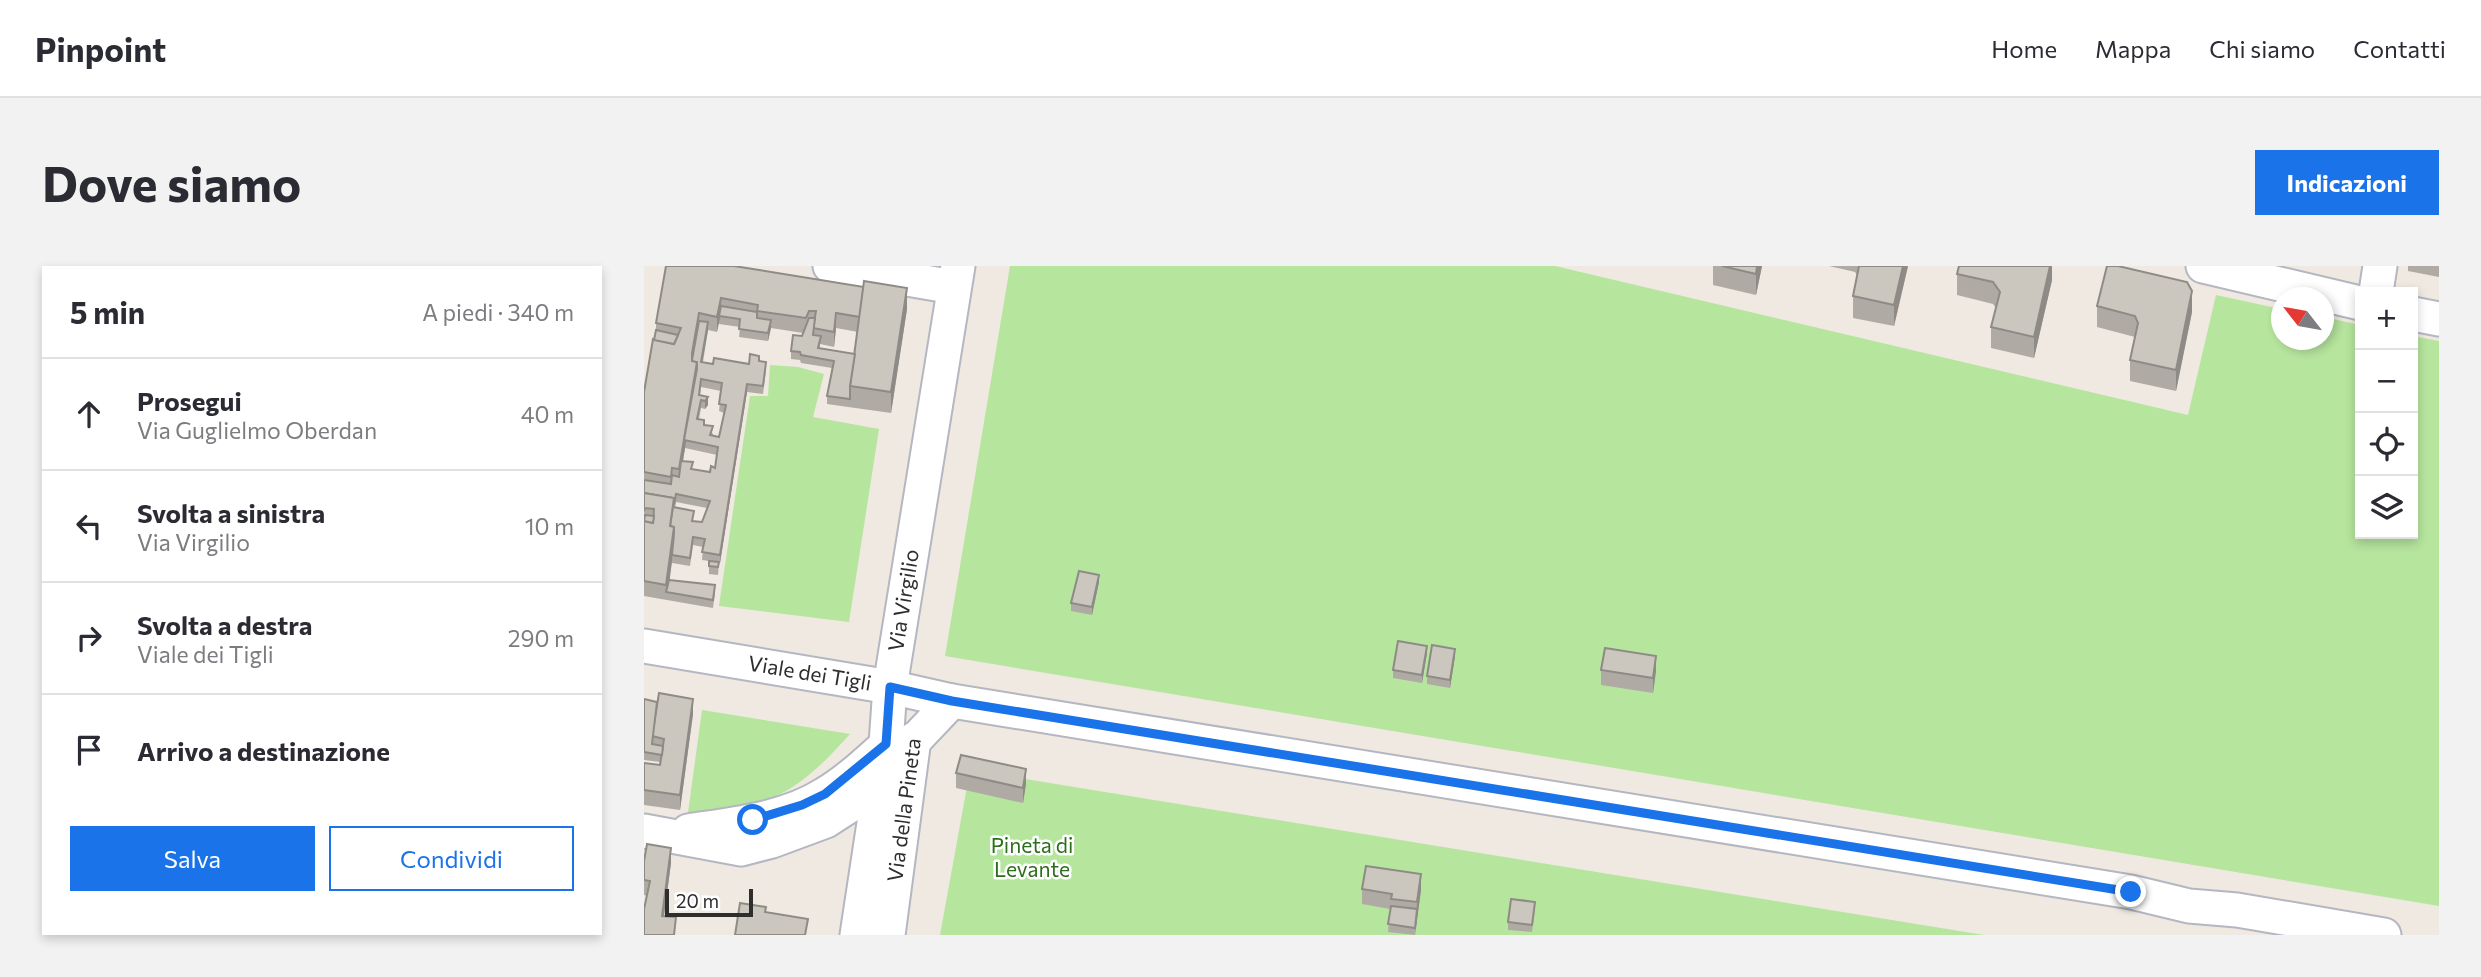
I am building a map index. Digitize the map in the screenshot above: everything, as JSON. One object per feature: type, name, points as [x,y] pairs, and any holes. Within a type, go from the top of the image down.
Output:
[{"type":"street","points":[[830,266],[956,277]]},
{"type":"street","points":[[2203,266],[2282,274],[2355,301]]},
{"type":"street","points":[[2377,287],[2380,266]]},
{"type":"street","name":"Via Virgilio","points":[[858,935],[894,753],[890,687],[956,277]]},
{"type":"street","points":[[2418,315],[2439,319]]},
{"type":"street","name":"Viale dei Tigli","points":[[644,646],[890,687],[952,701],[2118,890],[2189,906],[2237,911],[2384,935]]},
{"type":"street","name":"Via della Pineta","points":[[888,935],[894,753],[952,701]]},
{"type":"street","points":[[655,833],[732,848],[756,846],[835,816],[857,802],[894,753]]},
{"type":"green space","points":[[1010,266],[1555,266],[2188,415],[2216,295],[2271,307],[2271,350],[2334,350],[2334,319],[2355,324],[2355,539],[2418,539],[2418,337],[2439,341],[2439,906],[945,656]]},
{"type":"green space","points":[[770,365],[798,367],[824,374],[813,417],[879,429],[849,622],[719,606],[750,396],[768,396]]},
{"type":"green space","points":[[702,710],[850,734],[821,764],[787,791],[752,805],[687,820]]},
{"type":"green space","name":"Pineta di Levante","points":[[970,770],[1984,935],[940,935]]},
{"type":"building","points":[[666,266],[734,266],[864,287],[860,317],[836,313],[834,332],[813,328],[816,311],[809,311],[806,318],[757,311],[758,305],[721,298],[717,317],[699,313],[692,353],[692,361],[697,362],[679,469],[672,468],[671,477],[644,472],[644,392],[653,339],[674,344],[681,328],[656,323]]},
{"type":"building","points":[[1722,266],[1757,266],[1756,274]]},
{"type":"building","points":[[1859,266],[1903,266],[1894,305],[1853,296]]},
{"type":"building","points":[[1959,266],[2050,266],[2034,337],[1991,327],[2000,292],[1993,282],[1957,274]]},
{"type":"building","points":[[2107,266],[2118,266],[2187,282],[2192,291],[2176,370],[2130,360],[2138,323],[2135,316],[2097,306]]},
{"type":"building","points":[[864,281],[907,288],[891,392],[850,386]]},
{"type":"building","points":[[721,306],[757,312],[757,318],[771,320],[768,333],[739,329],[740,319],[719,316]]},
{"type":"building","points":[[809,318],[815,318],[813,335],[821,336],[818,348],[855,354],[850,399],[827,396],[834,361],[791,351],[793,335],[802,336]]},
{"type":"building","points":[[699,321],[708,322],[701,362],[713,364],[714,358],[749,364],[750,354],[759,356],[759,361],[766,362],[763,386],[747,384],[720,555],[702,552],[705,539],[693,537],[690,558],[672,555],[674,527],[670,526],[673,507],[694,511],[692,521],[702,522],[710,501],[676,494],[674,505],[674,498],[644,493],[644,480],[671,484],[672,475],[679,477],[681,461],[693,462],[691,469],[710,472],[711,466],[715,468],[718,447],[684,440],[697,369],[697,362],[692,361]],"holes":[[[701,379],[722,383],[719,404],[726,405],[719,437],[710,435],[713,426],[704,425],[704,420],[697,419],[701,400],[705,401],[708,397],[699,395]]]},
{"type":"building","points":[[656,330],[678,335],[674,344],[654,340]]},
{"type":"building","points":[[644,493],[674,498],[670,526],[674,527],[666,585],[644,581],[644,521],[653,523],[654,509],[645,508],[644,511]]},
{"type":"building","points":[[645,515],[654,516],[653,523],[644,521]]},
{"type":"building","points":[[709,561],[719,562],[718,567],[709,566]]},
{"type":"building","points":[[1079,571],[1099,575],[1092,607],[1071,603]]},
{"type":"building","points":[[669,580],[715,585],[713,600],[666,592]]},
{"type":"building","points":[[1398,641],[1427,646],[1422,675],[1393,670]]},
{"type":"building","points":[[1432,645],[1455,649],[1450,680],[1427,676]]},
{"type":"building","points":[[1605,648],[1656,656],[1653,678],[1601,670]]},
{"type":"building","points":[[659,693],[693,699],[680,795],[644,790],[644,763],[660,765],[664,739],[652,736]]},
{"type":"building","points":[[644,699],[657,702],[652,744],[663,746],[662,755],[644,752]]},
{"type":"building","points":[[961,755],[1026,769],[1023,788],[956,773]]},
{"type":"building","points":[[647,844],[671,848],[662,916],[676,917],[674,935],[644,935],[644,909],[650,881],[644,880]]},
{"type":"building","points":[[1366,866],[1421,874],[1417,902],[1391,899],[1392,894],[1362,889]]},
{"type":"building","points":[[1511,899],[1535,902],[1532,925],[1508,922]]},
{"type":"building","points":[[740,903],[766,907],[765,912],[808,919],[805,935],[735,935]]},
{"type":"building","points":[[1391,906],[1417,909],[1415,928],[1388,924]]},
{"type":"route","points":[[753,820],[817,799],[854,773],[886,744],[890,687],[952,701],[2131,892]]}]
